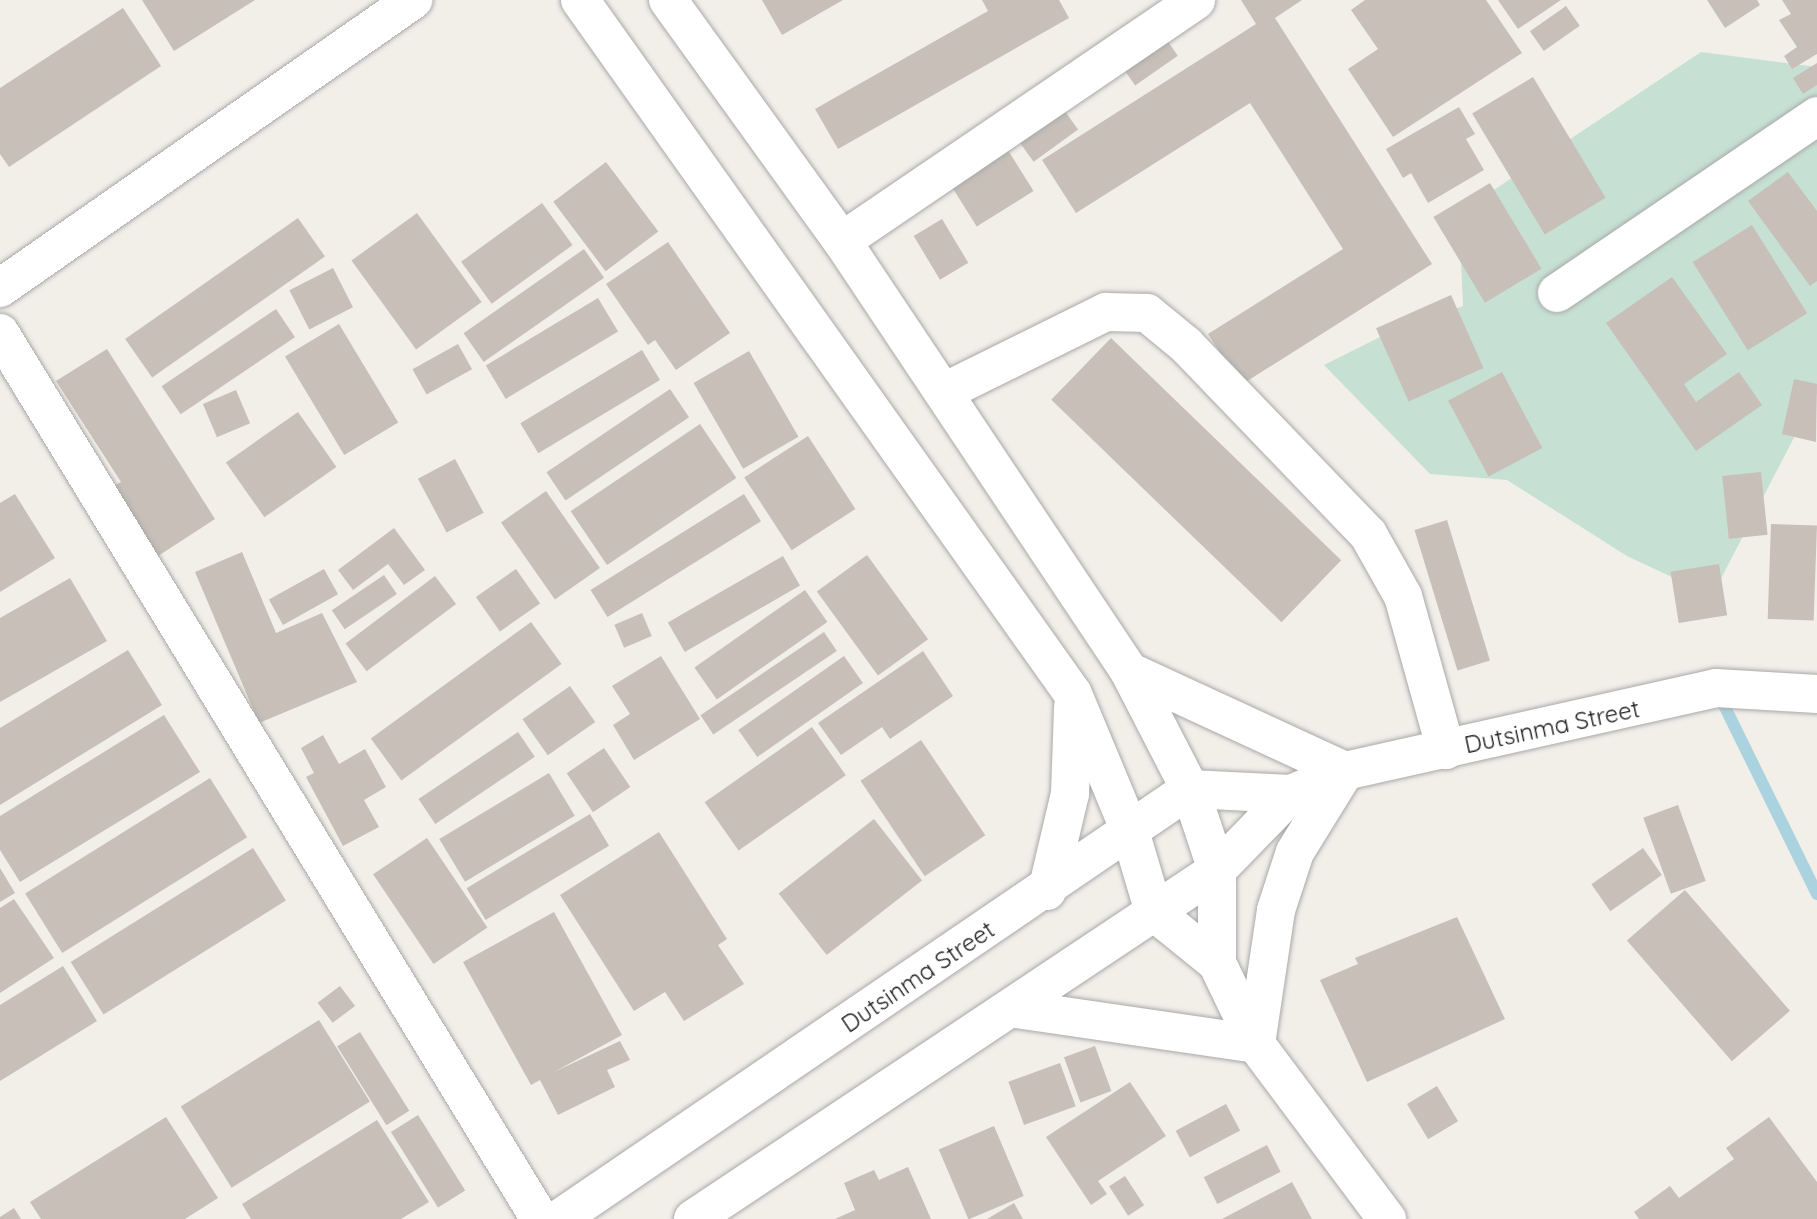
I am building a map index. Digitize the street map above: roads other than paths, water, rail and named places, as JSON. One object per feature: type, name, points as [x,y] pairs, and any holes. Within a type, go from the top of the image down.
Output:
[{"type":"street","points":[[0,288],[413,0]]},
{"type":"street","points":[[580,0],[1073,694],[1130,831],[1154,912],[1217,963],[1256,1044],[1387,1219]]},
{"type":"street","points":[[668,0],[842,241],[1129,671],[1190,789],[1217,870],[1217,963]]},
{"type":"street","points":[[842,241],[1196,0]]},
{"type":"street","points":[[1557,293],[1817,116]]},
{"type":"street","points":[[944,392],[1106,312],[1147,313],[1186,345],[1368,534],[1403,596],[1446,750]]},
{"type":"street","points":[[0,333],[540,1219]]},
{"type":"street","points":[[1129,671],[1345,771],[1295,852],[1283,887],[1256,1044]]},
{"type":"street","name":"Dutsinma Street","points":[[694,1219],[1016,1009],[1217,870],[1291,794],[1345,771],[1716,688],[1817,694]]},
{"type":"street","points":[[1047,891],[1069,794],[1073,694]]},
{"type":"street","name":"Dutsinma Street","points":[[559,1219],[1047,891],[1190,789],[1291,794]]},
{"type":"street","points":[[1016,1009],[1256,1044]]},
{"type":"waterway","points":[[1719,695],[1817,894]]}]
